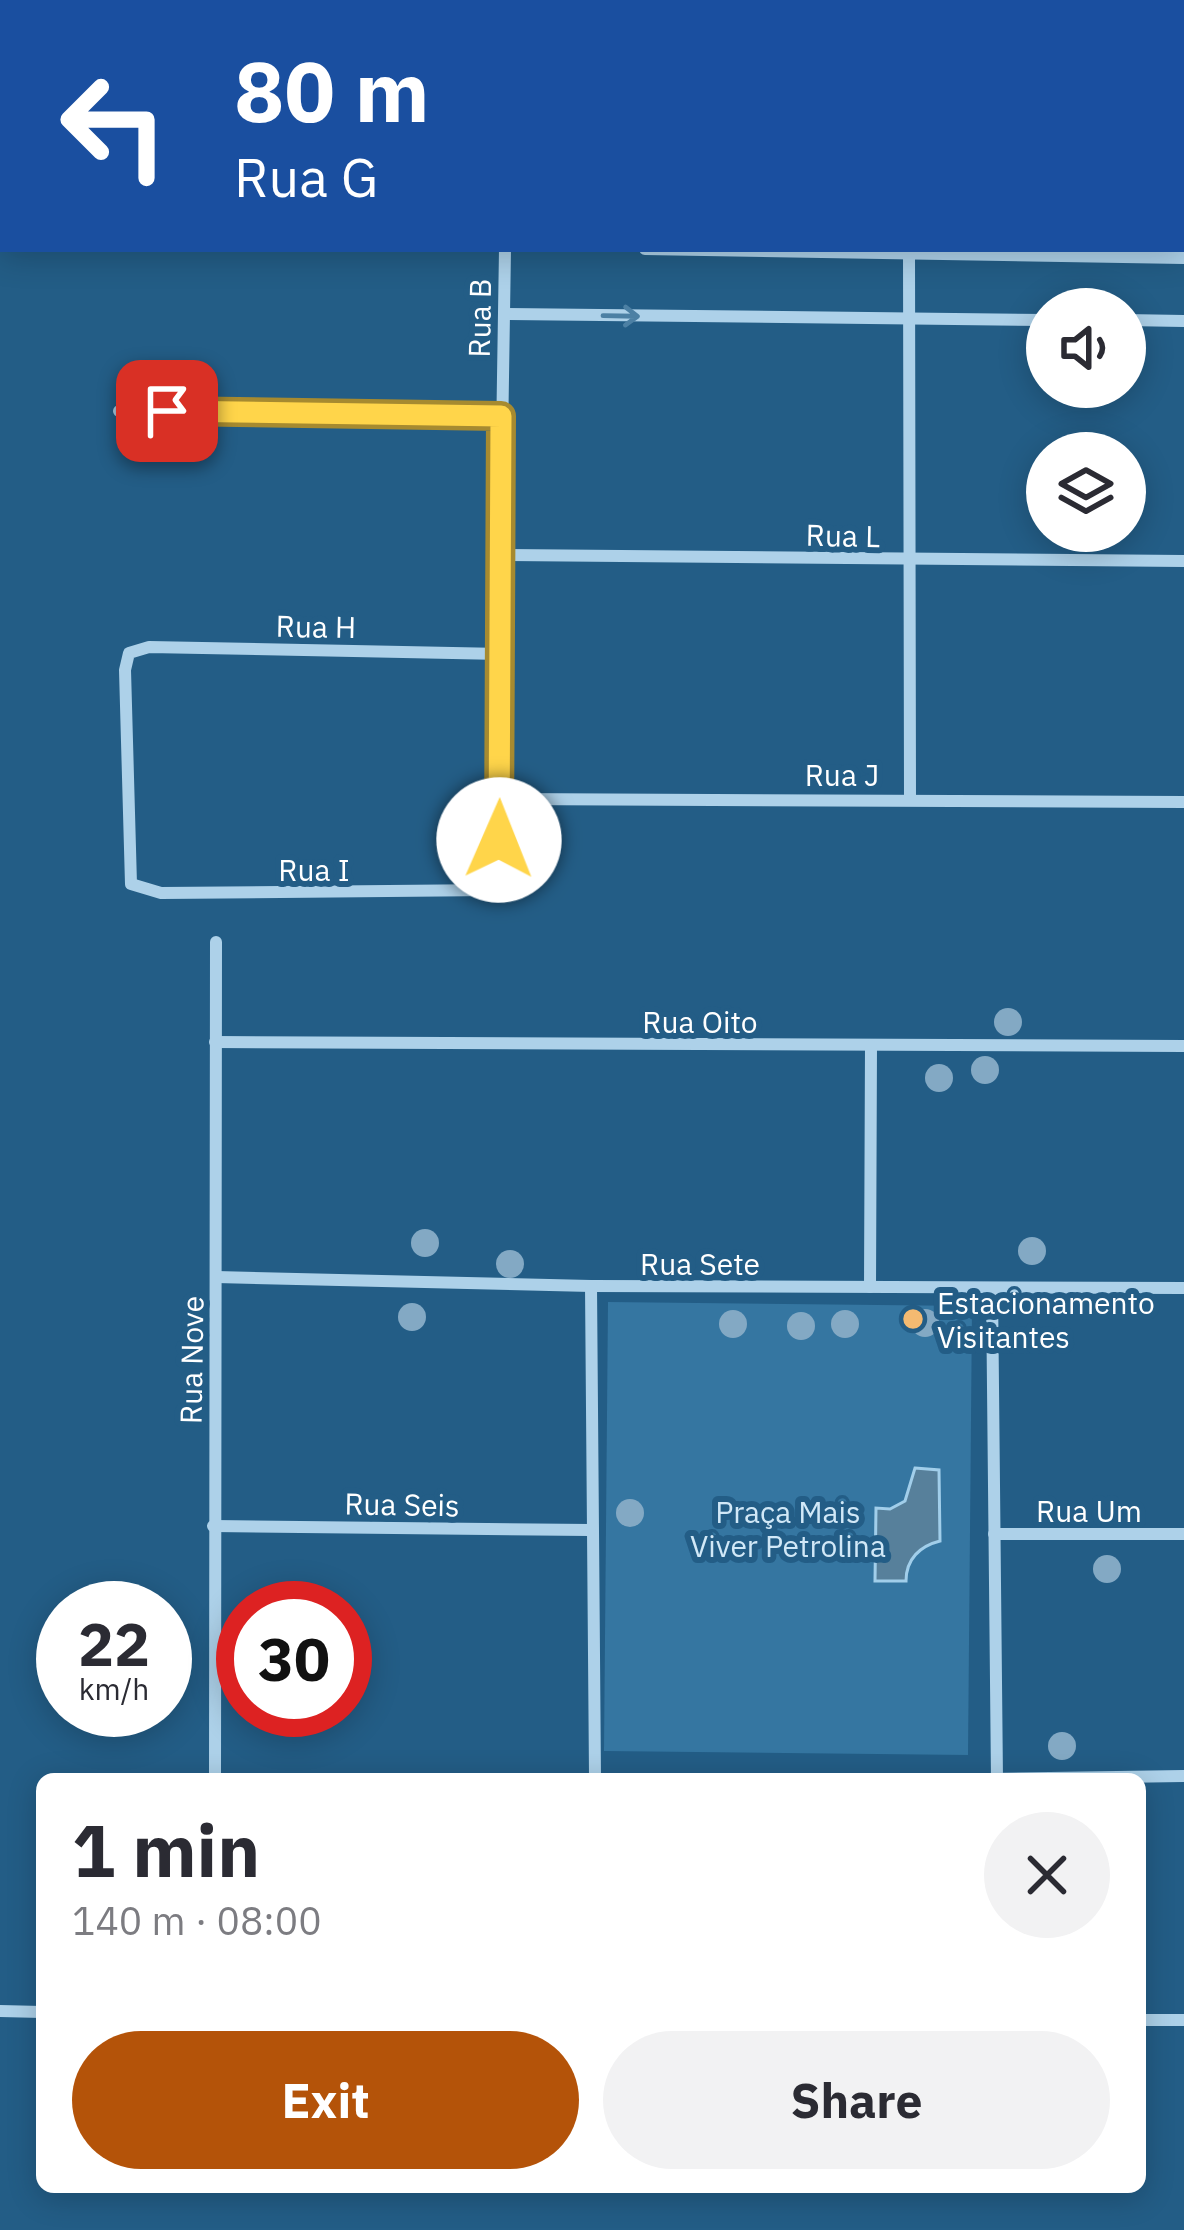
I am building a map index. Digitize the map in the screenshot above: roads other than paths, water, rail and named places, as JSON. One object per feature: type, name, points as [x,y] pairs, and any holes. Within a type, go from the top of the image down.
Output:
[{"type":"street","name":"Rua B","points":[[495,890],[505,252]]},
{"type":"street","points":[[843,252],[1184,258]]},
{"type":"street","points":[[909,253],[913,320],[907,560],[910,798]]},
{"type":"street","points":[[504,314],[1026,320]]},
{"type":"street","points":[[1146,320],[1184,321]]},
{"type":"street","points":[[119,411],[501,416]]},
{"type":"street","name":"Rua L","points":[[501,555],[1184,561]]},
{"type":"street","name":"Rua H","points":[[134,886],[125,670],[130,653],[149,647],[502,654]]},
{"type":"street","name":"Rua J","points":[[500,799],[1184,802]]},
{"type":"street","name":"Rua I","points":[[134,886],[161,893],[495,890]]},
{"type":"street","name":"Rua Nove","points":[[215,1773],[216,942]]},
{"type":"street","name":"Rua Oito","points":[[215,1042],[1184,1046]]},
{"type":"street","points":[[870,1287],[871,1046]]},
{"type":"street","name":"Rua Sete","points":[[216,1277],[591,1286],[1184,1288]]},
{"type":"street","points":[[591,1286],[595,1773]]},
{"type":"street","points":[[992,1289],[997,1773]]},
{"type":"street","name":"Rua Seis","points":[[213,1526],[590,1529]]},
{"type":"street","name":"Rua Um","points":[[994,1534],[1184,1534]]},
{"type":"street","points":[[1146,1777],[1184,1776]]},
{"type":"street","points":[[0,2011],[36,2012]]},
{"type":"street","points":[[1146,2020],[1184,2020]]},
{"type":"place","name":"Estacionamento Visitantes","points":[[913,1319]]},
{"type":"park label","name":"Praça Mais Viver Petrolina","points":[[788,1528]]}]
